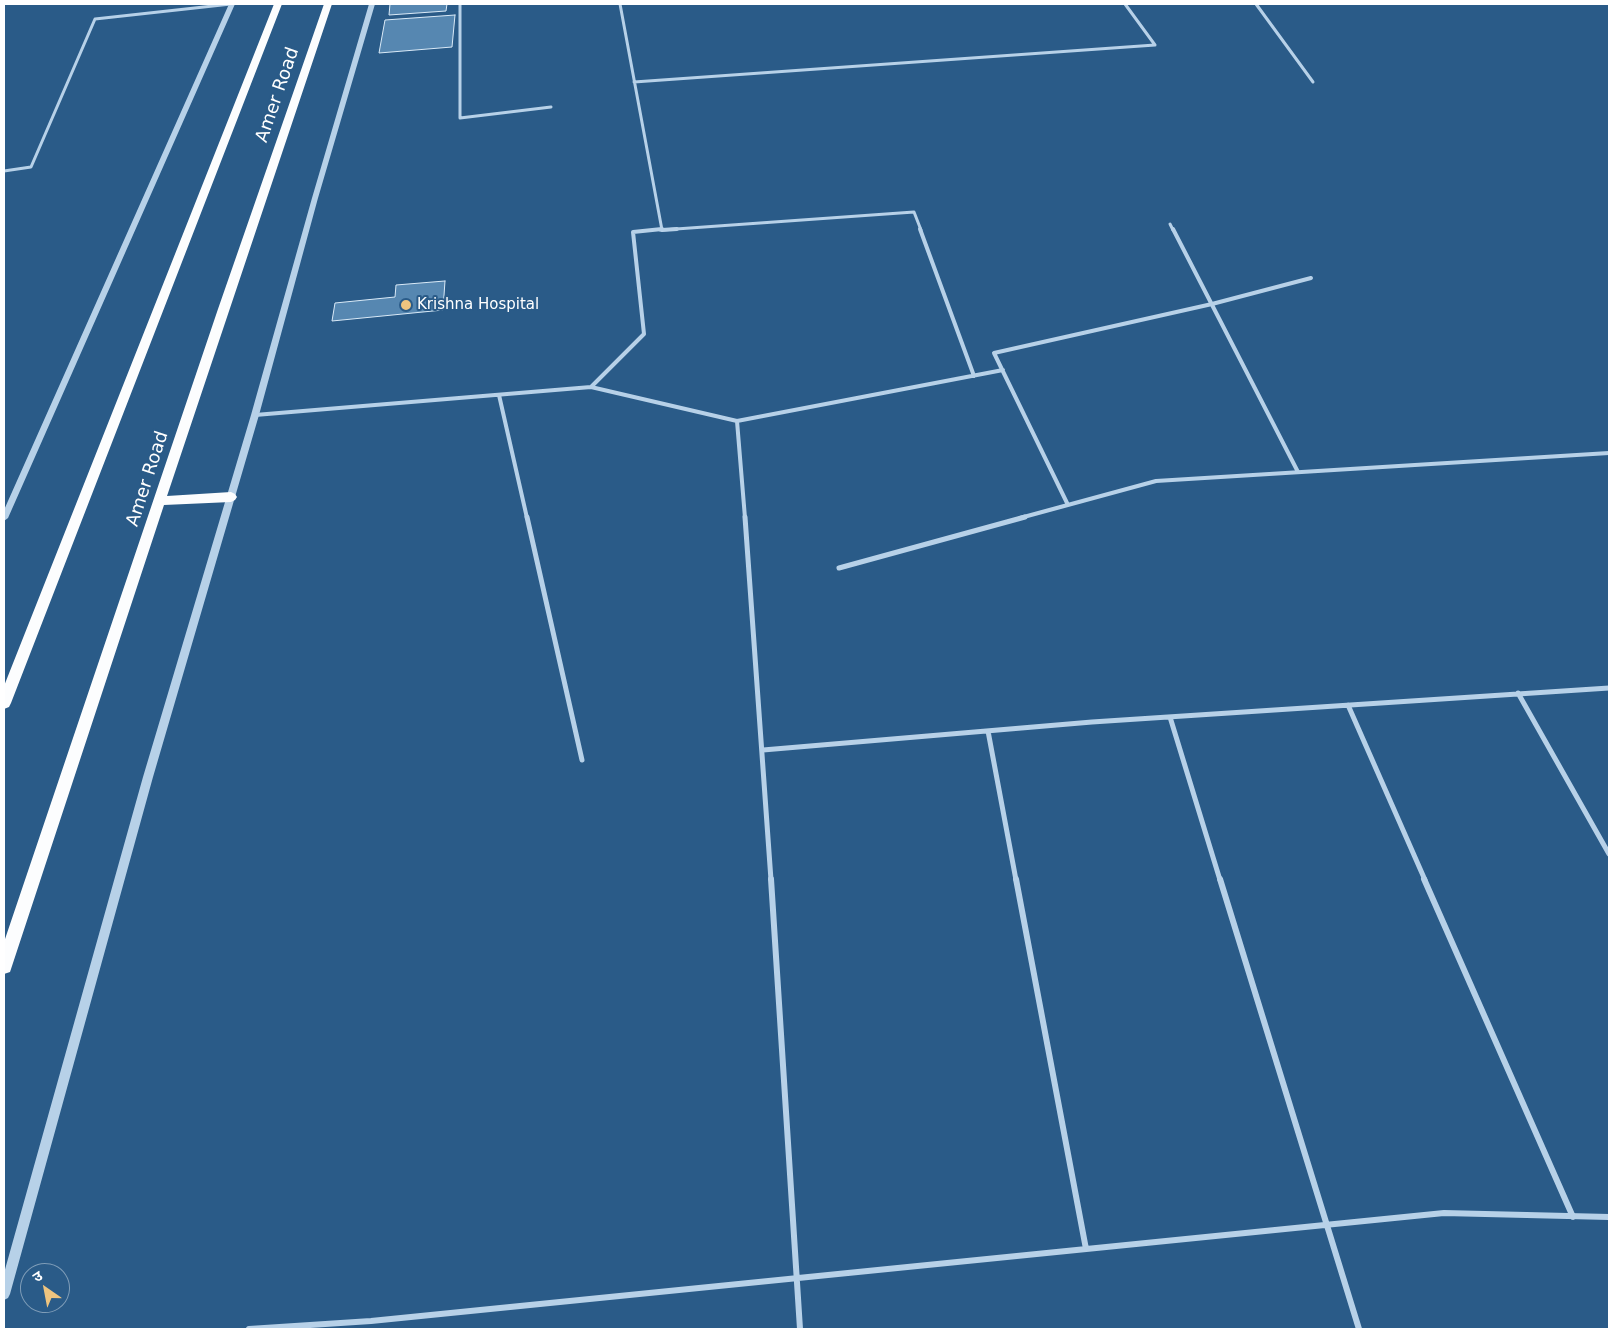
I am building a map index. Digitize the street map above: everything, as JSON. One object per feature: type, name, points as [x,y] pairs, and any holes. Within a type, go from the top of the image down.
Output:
[{"type":"highway","name":"Amer Road","points":[[4,703],[166,296],[278,4]]},
{"type":"highway","name":"Amer Road","points":[[4,966],[328,4]]},
{"type":"highway","points":[[160,501],[231,497]]},
{"type":"street","points":[[4,172],[30,167],[95,19],[232,4]]},
{"type":"street","points":[[4,518],[232,4]]},
{"type":"street","points":[[4,1294],[146,787],[255,415],[315,198],[372,4]]},
{"type":"street","points":[[460,4],[460,118],[551,107]]},
{"type":"street","points":[[620,4],[662,230]]},
{"type":"street","points":[[634,82],[1155,45],[1124,4]]},
{"type":"street","points":[[1256,4],[1313,82]]},
{"type":"street","points":[[591,387],[644,334],[633,232],[914,212],[974,376]]},
{"type":"street","points":[[1170,224],[1298,472]]},
{"type":"street","points":[[1068,505],[994,353],[1212,304],[1311,278]]},
{"type":"street","points":[[255,415],[591,387],[737,421],[1002,370]]},
{"type":"street","points":[[499,395],[582,760]]},
{"type":"street","points":[[737,421],[763,750],[800,1329]]},
{"type":"street","points":[[839,568],[1156,481],[1609,453]]},
{"type":"street","points":[[763,750],[1170,717],[1609,688]]},
{"type":"street","points":[[1518,693],[1609,854]]},
{"type":"street","points":[[1348,705],[1573,1216]]},
{"type":"street","points":[[1170,717],[1360,1329]]},
{"type":"street","points":[[988,731],[1086,1249]]},
{"type":"street","points":[[249,1329],[371,1325],[796,1279],[1444,1213],[1609,1217]]},
{"type":"building","points":[[390,4],[447,4],[446,11],[389,15]]},
{"type":"building","points":[[455,15],[452,47],[379,53],[385,20]]},
{"type":"building","points":[[445,281],[443,310],[332,321],[335,303],[395,297],[396,285]]},
{"type":"place","name":"Krishna Hospital","points":[[406,305]]}]
